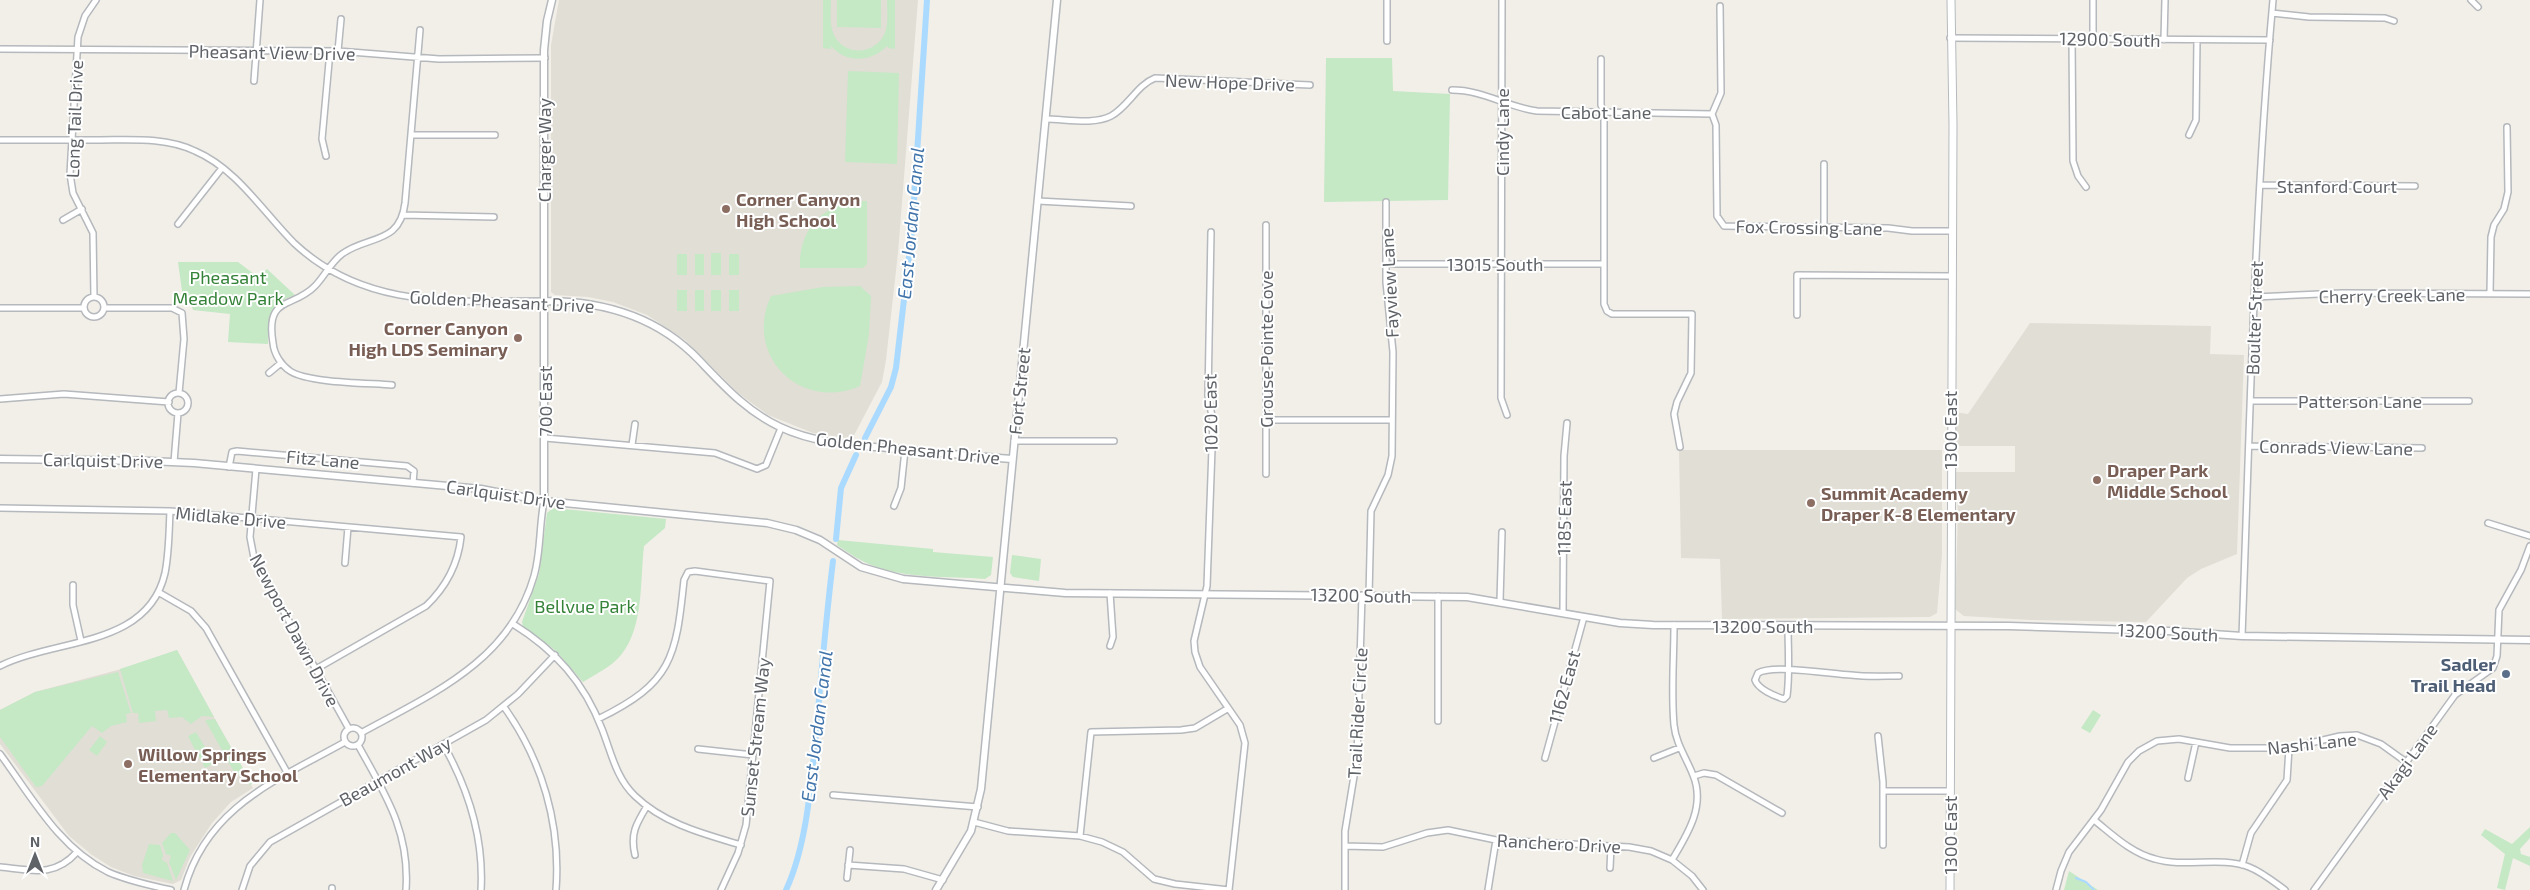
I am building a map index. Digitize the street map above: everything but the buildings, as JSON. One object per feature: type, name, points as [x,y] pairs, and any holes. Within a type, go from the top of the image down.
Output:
[{"type":"main road","name":"1300 East","points":[[1950,890],[1951,231],[1953,125],[1950,38],[1951,0]]},
{"type":"street","name":"Long Tail Drive","points":[[94,298],[93,233],[71,186],[77,51],[83,22],[96,0]]},
{"type":"street","points":[[254,81],[260,0]]},
{"type":"street","name":"Charger Way","points":[[545,301],[545,58],[546,27],[552,0]]},
{"type":"street","name":"Fort Street","points":[[936,890],[963,848],[978,807],[1058,0]]},
{"type":"street","points":[[1387,0],[1387,41]]},
{"type":"street","name":"Cindy Lane","points":[[1502,0],[1501,398],[1507,415]]},
{"type":"street","points":[[2093,0],[2093,39]]},
{"type":"street","points":[[2164,40],[2165,0]]},
{"type":"street","name":"Boulter Street","points":[[2242,636],[2260,185],[2274,0]]},
{"type":"street","points":[[2471,0],[2478,7]]},
{"type":"street","points":[[1712,114],[1721,92],[1720,6]]},
{"type":"street","points":[[2272,13],[2309,17],[2385,18],[2394,21]]},
{"type":"street","points":[[338,51],[341,19]]},
{"type":"street","points":[[392,385],[303,377],[291,372],[281,363],[273,343],[274,314],[283,303],[310,291],[341,254],[391,232],[403,215],[420,30]]},
{"type":"street","name":"12900 South","points":[[1950,38],[2270,40]]},
{"type":"street","points":[[2072,39],[2073,161],[2074,168],[2086,187]]},
{"type":"street","points":[[2189,135],[2196,120],[2197,40]]},
{"type":"street","name":"Pheasant View Drive","points":[[0,49],[77,51],[338,51],[418,57],[545,58]]},
{"type":"street","points":[[326,156],[322,138],[330,51]]},
{"type":"street","points":[[1601,59],[1601,105],[1604,112],[1604,304],[1610,313],[1692,314],[1691,374],[1677,402],[1674,414],[1680,447]]},
{"type":"street","name":"New Hope Drive","points":[[1046,119],[1105,118],[1118,111],[1146,83],[1155,78],[1310,85]]},
{"type":"street","name":"Cabot Lane","points":[[1452,90],[1479,92],[1502,102],[1537,112],[1712,114]]},
{"type":"street","name":"Fox Crossing Lane","points":[[1712,114],[1716,125],[1716,213],[1720,223],[1728,226],[1951,231]]},
{"type":"street","points":[[2490,293],[2490,237],[2494,225],[2504,209],[2508,192],[2507,127]]},
{"type":"street","points":[[411,135],[494,135]]},
{"type":"street","name":"Golden Pheasant Drive","points":[[0,140],[141,140],[170,143],[196,151],[222,168],[294,242],[329,269],[374,290],[417,299],[578,302],[606,306],[657,326],[691,352],[736,399],[760,417],[781,428],[829,442],[1012,459]]},
{"type":"street","points":[[1824,164],[1824,227]]},
{"type":"street","points":[[178,224],[222,168]]},
{"type":"street","name":"Stanford Court","points":[[2260,185],[2415,186]]},
{"type":"street","points":[[1038,201],[1131,206]]},
{"type":"street","name":"Fayview Lane","points":[[1369,596],[1370,518],[1375,498],[1390,469],[1393,365],[1386,264],[1386,202]]},
{"type":"street","points":[[64,220],[82,209]]},
{"type":"street","points":[[403,215],[494,217]]},
{"type":"street","name":"Grouse Pointe Cove","points":[[1266,225],[1266,474]]},
{"type":"street","name":"1020 East","points":[[1211,232],[1208,396],[1213,421],[1207,586],[1194,641],[1200,667],[1227,709],[1240,725],[1245,742],[1229,890]]},
{"type":"street","name":"13015 South","points":[[1386,264],[1604,264]]},
{"type":"street","points":[[1797,315],[1797,275],[1951,276]]},
{"type":"street","name":"Cherry Creek Lane","points":[[2255,297],[2318,296],[2342,293],[2530,294]]},
{"type":"street","points":[[94,298],[101,301],[104,308],[100,315],[92,317],[85,313],[84,308],[87,300],[94,298]]},
{"type":"street","name":"700 East","points":[[544,501],[545,301]]},
{"type":"street","points":[[0,308],[84,308]]},
{"type":"street","points":[[104,308],[172,308],[182,313],[184,338],[179,393]]},
{"type":"street","points":[[270,373],[281,363]]},
{"type":"street","points":[[168,402],[172,396],[179,393]]},
{"type":"street","points":[[168,402],[171,410],[178,413],[185,410],[188,405],[186,397],[179,393]]},
{"type":"street","points":[[0,399],[64,394],[168,402]]},
{"type":"street","name":"Patterson Lane","points":[[2251,401],[2469,401]]},
{"type":"street","points":[[174,462],[178,413]]},
{"type":"street","points":[[1266,420],[1392,420]]},
{"type":"street","name":"1185 East","points":[[1563,613],[1566,423]]},
{"type":"street","points":[[632,445],[635,424]]},
{"type":"street","points":[[545,438],[722,454],[747,467],[757,469],[766,465],[781,428]]},
{"type":"street","points":[[1014,441],[1114,441]]},
{"type":"street","name":"Conrads View Lane","points":[[2249,446],[2422,448]]},
{"type":"street","points":[[894,506],[901,488],[905,450]]},
{"type":"street","name":"Fitz Lane","points":[[229,467],[232,452],[237,451],[407,466],[414,471],[413,483]]},
{"type":"street","name":"Carlquist Drive","points":[[0,459],[174,462],[256,469],[490,490],[544,501],[782,526],[808,535],[861,567],[888,577],[999,588]]},
{"type":"street","name":"Newport Dawn Drive","points":[[256,469],[250,544],[254,558],[348,730]]},
{"type":"street","points":[[361,733],[458,679],[482,660],[513,624],[525,601],[534,576],[544,501]]},
{"type":"street","name":"Midlake Drive","points":[[0,508],[170,512],[461,537],[458,558],[450,575],[440,592],[426,606],[316,669]]},
{"type":"street","points":[[0,666],[24,656],[108,634],[126,626],[142,614],[158,592],[166,564],[170,512]]},
{"type":"street","points":[[2488,523],[2530,536]]},
{"type":"street","points":[[345,563],[348,527]]},
{"type":"street","points":[[1500,601],[1502,532]]},
{"type":"street","name":"Akagi Lane","points":[[2314,890],[2457,691],[2493,668],[2497,656],[2499,610],[2521,570],[2530,546]]},
{"type":"street","name":"Sunset Stream Way","points":[[598,719],[637,699],[664,670],[677,638],[684,580],[688,572],[695,571],[770,580],[747,819],[741,845],[721,890]]},
{"type":"street","points":[[73,585],[72,605],[81,641]]},
{"type":"street","name":"13200 South","points":[[999,588],[1110,593],[1438,596],[1500,601],[1636,625],[1950,626],[2142,630],[2242,636],[2530,640]]},
{"type":"street","points":[[158,592],[191,611],[206,628],[288,774]]},
{"type":"street","points":[[1110,593],[1113,637],[1110,646]]},
{"type":"street","name":"Trail Rider Circle","points":[[1345,890],[1345,846],[1357,758],[1362,595]]},
{"type":"street","points":[[1438,596],[1438,722]]},
{"type":"street","name":"1162 East","points":[[1545,758],[1584,617]]},
{"type":"street","points":[[513,624],[555,655],[582,687],[598,719],[621,778],[630,791],[647,806],[683,827],[741,845]]},
{"type":"street","points":[[1672,860],[1696,812],[1697,793],[1694,776],[1679,748],[1674,714],[1674,625]]},
{"type":"street","points":[[1788,626],[1788,670],[1785,699],[1776,696],[1758,686],[1755,680],[1756,675],[1762,671],[1788,670],[1860,676],[1899,676]]},
{"type":"street","name":"Beaumont Way","points":[[242,890],[250,866],[270,842],[443,744],[504,707],[555,655]]},
{"type":"street","points":[[504,707],[530,748],[542,780],[556,845],[556,890]]},
{"type":"street","points":[[1080,836],[1091,732],[1195,728],[1227,709]]},
{"type":"street","points":[[356,729],[361,733],[362,740],[358,745],[350,746],[345,742],[344,735],[348,730],[356,729]]},
{"type":"street","points":[[1878,736],[1884,791],[1883,845]]},
{"type":"street","name":"Nashi Lane","points":[[2056,890],[2060,871],[2069,852],[2094,820],[2128,762],[2139,751],[2164,739],[2179,739],[2230,748],[2289,748],[2340,736],[2357,736],[2381,744],[2406,762]]},
{"type":"street","points":[[184,890],[201,848],[225,816],[248,797],[345,742]]},
{"type":"street","points":[[2188,778],[2196,742]]},
{"type":"street","points":[[443,744],[463,784],[474,815],[481,853],[481,890]]},
{"type":"street","points":[[358,745],[392,808],[402,836],[407,867],[406,890]]},
{"type":"street","points":[[1654,758],[1679,748]]},
{"type":"street","points":[[2242,865],[2251,833],[2287,780],[2289,748]]},
{"type":"street","points":[[698,749],[753,754]]},
{"type":"street","points":[[0,754],[53,826],[78,852],[97,866],[119,876],[171,890]]},
{"type":"street","points":[[1694,776],[1704,773],[1716,775],[1782,813]]},
{"type":"street","points":[[1884,791],[1950,791]]},
{"type":"street","points":[[833,795],[978,807]]},
{"type":"street","points":[[635,856],[632,839],[634,829],[647,806]]},
{"type":"street","points":[[2094,820],[2132,850],[2152,859],[2174,863],[2242,865],[2257,870],[2285,890]]},
{"type":"street","points":[[974,822],[1008,831],[1080,836],[1102,842],[1123,852],[1154,879],[1175,884],[1229,890]]},
{"type":"street","name":"Ranchero Drive","points":[[1345,846],[1388,846],[1427,832],[1448,830],[1496,840],[1640,848],[1672,860],[1692,876],[1703,890]]},
{"type":"street","points":[[1488,890],[1496,840]]},
{"type":"street","points":[[1610,868],[1611,846]]},
{"type":"street","points":[[847,878],[850,850]]},
{"type":"street","points":[[0,867],[52,870],[66,863],[78,852]]},
{"type":"street","points":[[848,865],[904,869],[942,880]]},
{"type":"shaded area","name":"Corner Canyon High School","points":[[559,0],[918,0],[898,253],[886,360],[882,382],[852,439],[813,433],[768,415],[738,393],[685,340],[647,315],[613,302],[588,297],[555,295],[551,292],[551,45]]},
{"type":"shaded area","name":"Draper Park Middle School","points":[[2030,323],[2211,326],[2210,354],[2244,355],[2237,554],[2201,569],[2187,578],[2146,622],[2030,620],[1964,616],[1955,609],[1958,512],[1955,472],[2015,472],[2015,446],[1955,446],[1955,412],[1968,414]]},
{"type":"shaded area","name":"Summit Academy Draper K-8 Elementary","points":[[1679,450],[1942,450],[1942,555],[1937,613],[1930,617],[1722,619],[1720,559],[1681,558]]},
{"type":"shaded area","name":"Willow Springs Elementary School","points":[[177,650],[253,788],[231,802],[212,823],[190,857],[181,880],[173,884],[134,876],[111,867],[92,855],[69,836],[0,744],[0,710],[35,692],[125,668]]},
{"type":"green space","points":[[823,0],[831,0],[831,27],[839,42],[852,50],[859,50],[866,49],[879,42],[887,27],[887,0],[895,0],[895,49],[888,48],[887,46],[874,55],[859,59],[844,56],[831,46],[831,49],[823,48]]},
{"type":"green space","points":[[837,0],[881,0],[881,28],[837,27]]},
{"type":"green space","points":[[1326,58],[1392,58],[1393,91],[1450,94],[1448,200],[1324,202]]},
{"type":"green space","points":[[848,71],[899,73],[897,164],[845,162]]},
{"type":"green space","points":[[853,201],[867,201],[867,264],[863,268],[800,268],[803,244],[813,224],[830,209]]},
{"type":"green space","points":[[711,253],[721,253],[721,275],[711,275]]},
{"type":"green space","points":[[677,254],[687,254],[687,275],[677,275]]},
{"type":"green space","points":[[695,254],[704,254],[704,275],[695,275]]},
{"type":"green space","points":[[729,254],[739,254],[739,275],[729,275]]},
{"type":"green space","name":"Pheasant Meadow Park","points":[[178,262],[238,262],[258,277],[267,269],[295,295],[279,303],[271,313],[268,327],[268,344],[228,342],[230,314],[193,310],[190,301],[183,298]]},
{"type":"green space","points":[[860,286],[871,296],[869,334],[860,386],[838,392],[817,391],[799,385],[783,373],[771,358],[765,339],[764,318],[771,296],[823,287]]},
{"type":"green space","points":[[677,290],[687,290],[687,311],[677,311]]},
{"type":"green space","points":[[695,290],[704,290],[704,311],[695,311]]},
{"type":"green space","points":[[711,290],[721,290],[721,311],[711,311]]},
{"type":"green space","points":[[729,290],[739,290],[739,311],[729,311]]},
{"type":"green space","name":"Bellvue Park","points":[[553,508],[666,519],[665,528],[644,546],[640,603],[634,631],[628,644],[613,663],[583,682],[556,651],[523,626],[522,622],[539,574],[547,513]]},
{"type":"green space","points":[[838,540],[933,549],[933,552],[993,557],[991,575],[985,579],[915,575],[887,570],[855,557],[837,545]]},
{"type":"green space","points":[[1012,555],[1041,559],[1039,581],[1013,577],[1010,573]]},
{"type":"green space","points":[[177,650],[214,717],[202,716],[191,724],[182,717],[169,718],[167,710],[155,711],[156,721],[139,723],[138,713],[133,713],[120,669]]},
{"type":"green space","points":[[118,672],[131,713],[126,714],[127,722],[111,726],[102,733],[92,726],[42,786],[36,787],[0,737],[0,710],[35,692]]},
{"type":"green space","points":[[2093,710],[2101,715],[2090,733],[2081,728]]},
{"type":"green space","points":[[215,719],[252,784],[250,785],[233,770],[205,720]]},
{"type":"green space","points":[[196,732],[205,747],[196,752],[188,736]]},
{"type":"green space","points":[[100,736],[107,742],[97,756],[89,750]]},
{"type":"green space","points":[[205,748],[214,763],[205,768],[197,753]]},
{"type":"green space","points":[[2530,827],[2530,838],[2520,849],[2521,854],[2530,857],[2530,866],[2513,858],[2505,890],[2497,888],[2505,854],[2481,835],[2485,829],[2512,844]]},
{"type":"green space","points":[[171,833],[175,833],[190,850],[176,880],[169,862],[171,856],[166,854],[162,843]]},
{"type":"green space","points":[[149,844],[160,845],[163,855],[162,860],[167,863],[173,881],[143,873],[142,865]]},
{"type":"green space","points":[[2069,871],[2098,890],[2064,890]]},
{"type":"waterway","name":"East Jordan Canal","points":[[865,438],[891,387],[896,368],[912,231],[927,0]]},
{"type":"waterway","name":"East Jordan Canal","points":[[836,539],[841,488],[856,455]]},
{"type":"waterway","name":"East Jordan Canal","points":[[786,890],[799,854],[807,814],[833,561]]},
{"type":"waterway","points":[[2076,878],[2086,882],[2094,890]]},
{"type":"place","name":"Corner Canyon High School","points":[[726,209]]},
{"type":"place","name":"Corner Canyon High LDS Seminary","points":[[518,338]]},
{"type":"place","name":"Draper Park Middle School","points":[[2097,480]]},
{"type":"place","name":"Summit Academy Draper K-8 Elementary","points":[[1811,503]]},
{"type":"place","name":"Sadler Trail Head","points":[[2506,674]]},
{"type":"place","name":"Willow Springs Elementary School","points":[[128,764]]}]
